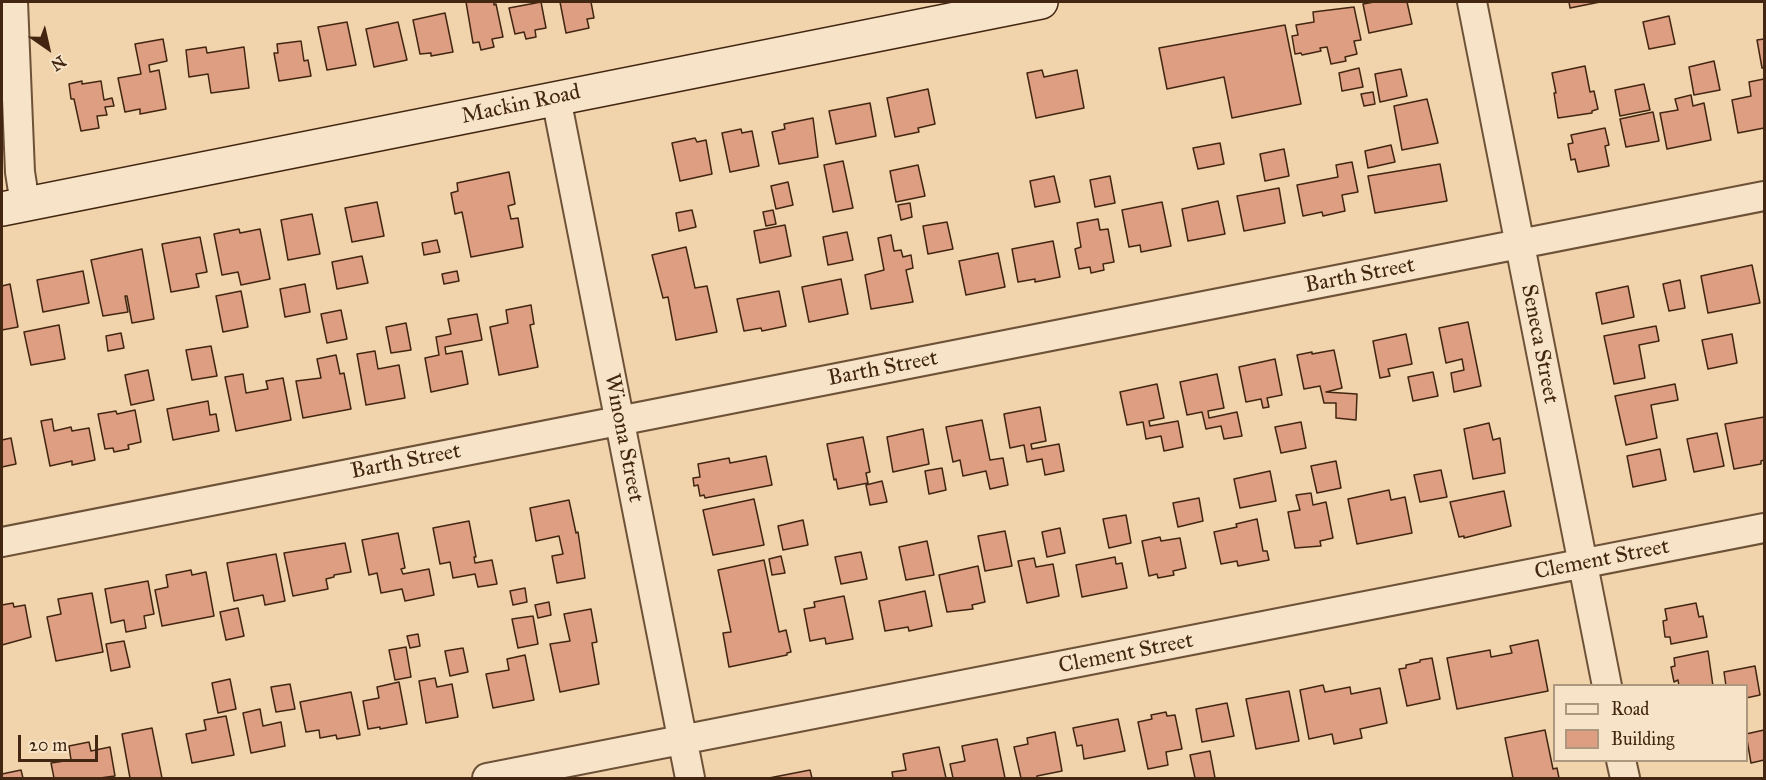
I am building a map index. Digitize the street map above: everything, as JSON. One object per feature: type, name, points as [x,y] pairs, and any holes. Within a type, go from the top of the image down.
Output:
[{"type":"street","points":[[13,2],[20,172],[13,207]]},
{"type":"street","name":"Mackin Road","points":[[13,207],[556,98],[979,8],[1041,2]]},
{"type":"street","name":"Seneca Street","points":[[1472,2],[1607,684]]},
{"type":"street","name":"Winona Street","points":[[556,98],[690,778]]},
{"type":"street","name":"Barth Street","points":[[2,542],[1764,196]]},
{"type":"street","name":"Clement Street","points":[[486,778],[1764,528]]},
{"type":"street","points":[[1621,762],[1625,778]]},
{"type":"building","points":[[466,2],[494,2],[494,5],[496,4],[503,37],[492,39],[494,47],[481,50],[479,42],[473,43]]},
{"type":"building","points":[[541,2],[546,28],[535,30],[536,37],[526,39],[524,32],[515,34],[509,8]]},
{"type":"building","points":[[560,2],[591,2],[594,18],[587,19],[589,28],[566,33]]},
{"type":"building","points":[[1407,2],[1412,24],[1369,33],[1363,4]]},
{"type":"building","points":[[1569,2],[1600,2],[1570,8]]},
{"type":"building","points":[[1354,7],[1361,40],[1354,41],[1357,54],[1345,57],[1346,61],[1331,64],[1327,47],[1320,48],[1321,51],[1295,54],[1292,36],[1298,35],[1296,25],[1314,22],[1313,12]]},
{"type":"building","points":[[445,13],[453,52],[431,56],[431,53],[420,54],[413,20]]},
{"type":"building","points":[[1669,16],[1675,44],[1649,49],[1643,22]]},
{"type":"building","points":[[347,22],[356,65],[327,70],[318,27]]},
{"type":"building","points":[[398,22],[407,60],[374,67],[366,29]]},
{"type":"building","points":[[1285,25],[1301,104],[1232,118],[1224,77],[1167,89],[1159,48]]},
{"type":"building","points":[[163,39],[167,61],[149,65],[150,72],[159,70],[166,109],[140,114],[140,109],[125,112],[118,78],[141,74],[135,44]]},
{"type":"building","points":[[1764,39],[1764,68],[1762,68],[1757,40]]},
{"type":"building","points":[[301,41],[304,61],[308,60],[311,76],[279,81],[274,53],[278,53],[277,44]]},
{"type":"building","points":[[206,47],[207,53],[244,47],[249,88],[211,93],[208,74],[189,77],[186,50]]},
{"type":"building","points":[[1714,61],[1720,90],[1694,95],[1689,67]]},
{"type":"building","points":[[1585,66],[1590,92],[1594,91],[1598,109],[1592,113],[1558,118],[1552,73]]},
{"type":"building","points":[[1359,68],[1363,87],[1342,91],[1339,73]]},
{"type":"building","points":[[1401,69],[1407,96],[1380,102],[1375,74]]},
{"type":"building","points":[[1042,70],[1044,77],[1077,70],[1084,108],[1036,118],[1027,73]]},
{"type":"building","points":[[1764,79],[1764,128],[1738,133],[1732,100],[1751,96],[1749,82]]},
{"type":"building","points":[[82,81],[82,84],[101,81],[104,100],[112,98],[114,106],[105,107],[107,115],[97,116],[99,128],[81,131],[69,84]]},
{"type":"building","points":[[1644,84],[1650,110],[1620,116],[1615,90]]},
{"type":"building","points":[[928,89],[935,124],[918,128],[919,132],[895,137],[887,98]]},
{"type":"building","points":[[1373,92],[1375,104],[1364,106],[1361,94]]},
{"type":"building","points":[[1691,95],[1693,106],[1704,103],[1711,140],[1667,149],[1660,113],[1678,110],[1675,99]]},
{"type":"building","points":[[1427,99],[1438,143],[1402,150],[1394,106]]},
{"type":"building","points":[[870,103],[876,136],[836,144],[829,111]]},
{"type":"building","points":[[1653,112],[1659,141],[1626,147],[1620,119]]},
{"type":"building","points":[[813,118],[818,157],[779,164],[772,132],[785,129],[784,124]]},
{"type":"building","points":[[1605,128],[1609,145],[1605,146],[1609,166],[1578,172],[1575,159],[1571,160],[1568,144],[1573,143],[1571,135]]},
{"type":"building","points":[[741,129],[742,133],[752,131],[759,166],[730,172],[722,133]]},
{"type":"building","points":[[695,138],[697,142],[706,140],[712,174],[680,181],[672,143]]},
{"type":"building","points":[[1220,143],[1224,164],[1198,169],[1193,148]]},
{"type":"building","points":[[1391,145],[1395,162],[1368,168],[1365,151]]},
{"type":"building","points":[[1284,149],[1289,176],[1265,181],[1260,154]]},
{"type":"building","points":[[843,161],[853,208],[833,212],[824,165]]},
{"type":"building","points":[[1352,162],[1358,192],[1342,195],[1345,211],[1323,216],[1322,212],[1303,216],[1297,185],[1338,177],[1336,165]]},
{"type":"building","points":[[1440,164],[1447,201],[1375,213],[1368,176]]},
{"type":"building","points":[[918,165],[925,196],[896,202],[890,171]]},
{"type":"building","points":[[509,172],[515,204],[508,206],[511,219],[518,218],[523,247],[471,257],[462,212],[455,214],[451,193],[458,191],[457,183]]},
{"type":"building","points":[[1054,176],[1060,202],[1035,207],[1030,181]]},
{"type":"building","points":[[1110,176],[1115,203],[1095,207],[1090,180]]},
{"type":"building","points":[[788,182],[793,205],[776,209],[771,186]]},
{"type":"building","points":[[1279,188],[1285,223],[1244,231],[1237,196]]},
{"type":"building","points":[[1218,201],[1225,234],[1188,241],[1182,209]]},
{"type":"building","points":[[377,202],[384,236],[352,242],[345,208]]},
{"type":"building","points":[[1162,202],[1171,246],[1141,252],[1140,245],[1129,247],[1122,210]]},
{"type":"building","points":[[910,203],[912,217],[901,220],[898,205]]},
{"type":"building","points":[[692,210],[696,227],[679,231],[676,213]]},
{"type":"building","points":[[773,210],[776,224],[766,226],[763,212]]},
{"type":"building","points":[[312,214],[320,254],[288,260],[281,220]]},
{"type":"building","points":[[1098,219],[1100,230],[1108,229],[1114,262],[1103,264],[1104,270],[1091,273],[1090,267],[1079,269],[1075,249],[1081,247],[1077,223]]},
{"type":"building","points":[[947,222],[953,249],[928,254],[923,226]]},
{"type":"building","points":[[785,225],[791,256],[760,263],[754,231]]},
{"type":"building","points":[[239,229],[240,233],[260,229],[270,279],[241,285],[238,272],[222,275],[214,234]]},
{"type":"building","points":[[847,232],[853,260],[828,265],[823,237]]},
{"type":"building","points":[[891,235],[894,251],[901,250],[903,257],[911,255],[913,268],[906,270],[913,302],[871,309],[865,275],[884,270],[878,238]]},
{"type":"building","points":[[200,237],[207,272],[196,274],[199,287],[171,292],[162,244]]},
{"type":"building","points":[[437,240],[440,252],[424,255],[422,243]]},
{"type":"building","points":[[1053,241],[1060,277],[1035,282],[1035,279],[1018,282],[1012,249]]},
{"type":"building","points":[[686,247],[695,288],[707,286],[717,332],[676,340],[668,297],[663,298],[652,255]]},
{"type":"building","points":[[142,249],[154,319],[132,323],[127,296],[125,296],[128,312],[103,316],[91,260]]},
{"type":"building","points":[[998,253],[1005,287],[966,295],[959,261]]},
{"type":"building","points":[[362,256],[368,283],[337,289],[332,262]]},
{"type":"building","points":[[1752,265],[1760,303],[1708,313],[1701,276]]},
{"type":"building","points":[[83,271],[89,303],[43,312],[37,280]]},
{"type":"building","points":[[457,271],[459,281],[444,284],[442,274]]},
{"type":"building","points":[[841,279],[848,314],[809,322],[802,287]]},
{"type":"building","points":[[1680,280],[1685,308],[1669,311],[1663,284]]},
{"type":"building","points":[[10,284],[18,327],[2,330],[2,286]]},
{"type":"building","points":[[305,284],[310,312],[285,317],[280,289]]},
{"type":"building","points":[[1628,286],[1634,317],[1602,324],[1596,293]]},
{"type":"building","points":[[241,291],[248,327],[223,332],[216,296]]},
{"type":"building","points":[[779,291],[786,326],[762,331],[761,328],[744,331],[737,299]]},
{"type":"building","points":[[531,305],[534,324],[530,325],[538,367],[499,375],[490,327],[508,323],[506,310]]},
{"type":"building","points":[[341,310],[347,339],[327,343],[321,314]]},
{"type":"building","points":[[477,314],[482,340],[445,347],[446,354],[462,351],[468,384],[431,392],[425,358],[439,355],[436,337],[451,334],[448,319]]},
{"type":"building","points":[[1468,322],[1481,386],[1454,392],[1451,373],[1464,370],[1462,359],[1446,363],[1439,328]]},
{"type":"building","points":[[406,323],[411,350],[391,353],[386,327]]},
{"type":"building","points":[[59,325],[65,359],[31,365],[24,332]]},
{"type":"building","points":[[1656,326],[1659,341],[1639,345],[1645,378],[1614,384],[1604,336]]},
{"type":"building","points":[[121,333],[124,348],[108,351],[106,336]]},
{"type":"building","points":[[1406,334],[1412,364],[1388,369],[1390,376],[1380,378],[1373,341]]},
{"type":"building","points":[[1732,334],[1737,363],[1708,369],[1702,340]]},
{"type":"building","points":[[211,346],[217,376],[192,380],[186,350]]},
{"type":"building","points":[[1334,350],[1342,388],[1326,392],[1357,394],[1356,420],[1336,418],[1336,403],[1324,403],[1320,386],[1304,389],[1297,355]]},
{"type":"building","points":[[375,351],[378,369],[399,365],[405,398],[366,405],[357,354]]},
{"type":"building","points":[[336,355],[340,374],[344,373],[351,409],[303,418],[296,381],[321,378],[317,359]]},
{"type":"building","points":[[1275,359],[1282,395],[1267,398],[1269,407],[1263,408],[1261,399],[1246,402],[1239,367]]},
{"type":"building","points":[[148,370],[154,400],[131,405],[125,375]]},
{"type":"building","points":[[1433,372],[1438,396],[1413,401],[1408,377]]},
{"type":"building","points":[[243,374],[246,393],[268,389],[266,381],[283,378],[291,420],[236,431],[225,377]]},
{"type":"building","points":[[1217,374],[1224,408],[1208,411],[1209,418],[1237,412],[1242,436],[1224,439],[1221,426],[1206,429],[1202,412],[1187,415],[1180,382]]},
{"type":"building","points":[[1157,384],[1164,418],[1149,421],[1150,426],[1178,421],[1183,447],[1164,451],[1161,436],[1146,439],[1143,422],[1127,425],[1120,392]]},
{"type":"building","points":[[1675,384],[1678,400],[1651,405],[1657,438],[1626,445],[1615,396]]},
{"type":"building","points":[[208,401],[210,415],[216,414],[219,431],[173,440],[167,409]]},
{"type":"building","points":[[1040,407],[1046,441],[1031,444],[1032,449],[1059,444],[1064,471],[1045,475],[1042,459],[1027,462],[1024,445],[1010,448],[1004,414]]},
{"type":"building","points":[[135,410],[141,442],[128,445],[129,449],[114,452],[113,448],[105,449],[98,414],[116,411],[117,414]]},
{"type":"building","points":[[1764,417],[1764,460],[1761,464],[1734,469],[1725,424]]},
{"type":"building","points":[[52,419],[54,431],[71,427],[72,431],[89,428],[95,460],[72,465],[72,461],[50,466],[41,421]]},
{"type":"building","points":[[982,420],[990,460],[1003,458],[1008,485],[990,489],[986,471],[963,476],[960,460],[953,462],[946,427]]},
{"type":"building","points":[[1301,422],[1306,448],[1281,453],[1275,427]]},
{"type":"building","points":[[1489,423],[1493,440],[1500,438],[1505,473],[1473,479],[1464,429]]},
{"type":"building","points":[[923,429],[929,464],[893,472],[887,437]]},
{"type":"building","points":[[1717,433],[1724,466],[1694,472],[1687,439]]},
{"type":"building","points":[[863,437],[870,472],[866,473],[868,483],[838,489],[827,444]]},
{"type":"building","points":[[11,438],[16,464],[2,467],[2,440]]},
{"type":"building","points":[[1660,449],[1666,480],[1633,487],[1627,456]]},
{"type":"building","points":[[766,456],[772,485],[705,498],[704,495],[700,496],[698,485],[694,486],[693,478],[700,477],[698,464],[729,458],[730,463]]},
{"type":"building","points":[[1336,461],[1341,488],[1317,493],[1311,466]]},
{"type":"building","points":[[942,468],[946,490],[929,494],[925,471]]},
{"type":"building","points":[[1441,470],[1447,497],[1420,502],[1414,475]]},
{"type":"building","points":[[1270,471],[1276,501],[1240,508],[1234,479]]},
{"type":"building","points":[[882,481],[887,502],[870,505],[866,485]]},
{"type":"building","points":[[1389,490],[1391,500],[1405,497],[1412,533],[1357,544],[1348,499]]},
{"type":"building","points":[[1504,491],[1511,526],[1464,538],[1464,536],[1459,537],[1450,502]]},
{"type":"building","points":[[1311,493],[1313,505],[1326,502],[1333,538],[1320,541],[1321,546],[1295,548],[1288,512],[1300,510],[1296,495]]},
{"type":"building","points":[[1199,498],[1203,521],[1178,527],[1173,503]]},
{"type":"building","points":[[754,499],[764,545],[713,555],[703,510]]},
{"type":"building","points":[[569,500],[576,533],[578,532],[585,578],[557,583],[552,556],[563,554],[559,536],[536,541],[530,508]]},
{"type":"building","points":[[1126,515],[1131,543],[1109,548],[1103,519]]},
{"type":"building","points":[[1257,519],[1263,551],[1267,551],[1269,560],[1238,566],[1237,561],[1221,564],[1214,532],[1237,527],[1236,524]]},
{"type":"building","points":[[803,520],[808,545],[783,550],[778,526]]},
{"type":"building","points":[[469,521],[476,557],[474,557],[475,563],[492,560],[497,584],[478,587],[475,574],[453,578],[450,562],[440,564],[433,528]]},
{"type":"building","points":[[1060,528],[1065,553],[1047,557],[1042,532]]},
{"type":"building","points":[[1005,531],[1012,566],[985,571],[978,536]]},
{"type":"building","points":[[398,533],[405,568],[401,569],[403,574],[429,569],[434,595],[405,601],[402,589],[381,593],[377,573],[369,575],[362,540]]},
{"type":"building","points":[[1160,537],[1161,541],[1180,538],[1186,568],[1173,571],[1174,575],[1158,578],[1157,574],[1149,576],[1142,541]]},
{"type":"building","points":[[927,541],[934,575],[906,580],[899,547]]},
{"type":"building","points":[[345,543],[351,572],[326,579],[328,589],[293,596],[284,553]]},
{"type":"building","points":[[861,552],[867,579],[841,584],[835,557]]},
{"type":"building","points":[[276,554],[285,601],[265,605],[263,595],[234,601],[227,563]]},
{"type":"building","points":[[781,556],[785,573],[772,575],[769,559]]},
{"type":"building","points":[[1115,557],[1116,564],[1122,563],[1127,588],[1082,597],[1076,565]]},
{"type":"building","points":[[1034,558],[1036,567],[1053,564],[1059,596],[1027,603],[1018,561]]},
{"type":"building","points":[[764,560],[779,632],[786,630],[791,652],[787,655],[729,667],[723,633],[731,632],[718,570]]},
{"type":"building","points":[[978,566],[985,602],[972,605],[973,609],[947,612],[939,575]]},
{"type":"building","points":[[191,570],[192,575],[206,572],[214,616],[162,626],[155,590],[168,587],[166,575]]},
{"type":"building","points":[[148,581],[154,614],[144,616],[146,628],[126,632],[124,620],[111,623],[105,589]]},
{"type":"building","points":[[525,588],[527,602],[513,605],[510,591]]},
{"type":"building","points":[[925,591],[932,626],[909,631],[908,627],[885,631],[879,601]]},
{"type":"building","points":[[92,593],[103,652],[56,661],[47,617],[61,614],[58,599]]},
{"type":"building","points":[[844,596],[853,639],[826,644],[825,638],[810,641],[804,609],[815,607],[814,602]]},
{"type":"building","points":[[549,602],[551,615],[538,618],[535,605]]},
{"type":"building","points":[[13,603],[14,607],[25,605],[31,637],[2,645],[2,605]]},
{"type":"building","points":[[1696,603],[1699,617],[1703,616],[1707,637],[1671,644],[1670,637],[1665,637],[1663,621],[1667,620],[1665,609]]},
{"type":"building","points":[[238,608],[244,636],[226,640],[220,612]]},
{"type":"building","points":[[591,609],[597,642],[592,643],[599,684],[560,692],[550,644],[570,641],[564,614]]},
{"type":"building","points":[[533,616],[538,644],[518,648],[512,619]]},
{"type":"building","points":[[418,634],[420,646],[410,648],[407,636]]},
{"type":"building","points":[[1538,640],[1548,691],[1457,709],[1447,658],[1490,650],[1491,657],[1512,653],[1510,646]]},
{"type":"building","points":[[124,641],[130,667],[111,671],[106,644]]},
{"type":"building","points":[[406,647],[411,677],[395,680],[389,650]]},
{"type":"building","points":[[463,648],[468,672],[450,676],[445,651]]},
{"type":"building","points":[[1708,651],[1713,684],[1679,684],[1678,680],[1674,682],[1671,667],[1675,666],[1674,658]]},
{"type":"building","points":[[525,655],[534,700],[493,708],[486,674],[509,670],[507,659]]},
{"type":"building","points":[[1432,658],[1440,699],[1407,706],[1399,669],[1420,662],[1420,660]]},
{"type":"building","points":[[1755,666],[1760,695],[1748,698],[1748,684],[1726,684],[1724,672]]},
{"type":"building","points":[[435,678],[437,687],[452,684],[458,717],[426,723],[419,681]]},
{"type":"building","points":[[230,679],[236,709],[218,713],[212,683]]},
{"type":"building","points":[[399,682],[407,724],[368,729],[363,701],[379,698],[377,687]]},
{"type":"building","points":[[290,684],[295,709],[276,712],[271,687]]},
{"type":"building","points":[[1323,685],[1325,692],[1350,687],[1351,694],[1380,688],[1387,723],[1360,729],[1362,738],[1334,744],[1332,734],[1309,739],[1300,690]]},
{"type":"building","points":[[1289,691],[1299,741],[1256,749],[1246,699]]},
{"type":"building","points":[[351,692],[360,735],[337,739],[336,735],[320,738],[319,730],[306,732],[300,702]]},
{"type":"building","points":[[1227,703],[1234,736],[1202,742],[1196,709]]},
{"type":"building","points":[[260,709],[263,726],[281,722],[285,746],[251,753],[243,713]]},
{"type":"building","points":[[1166,712],[1167,716],[1175,715],[1182,749],[1166,752],[1168,765],[1148,769],[1138,722],[1152,719],[1151,715]]},
{"type":"building","points":[[226,716],[234,755],[192,763],[186,734],[206,730],[204,720]]},
{"type":"building","points":[[1118,719],[1125,751],[1084,759],[1082,745],[1077,746],[1073,728]]},
{"type":"building","points":[[152,728],[162,778],[130,778],[122,734]]},
{"type":"building","points":[[1545,730],[1553,769],[1557,768],[1559,778],[1513,778],[1505,738]]},
{"type":"building","points":[[1764,730],[1764,760],[1751,763],[1748,734]]},
{"type":"building","points":[[1055,732],[1062,771],[1037,776],[1037,778],[1021,778],[1014,747],[1028,744],[1027,738]]},
{"type":"building","points":[[997,739],[1005,778],[953,778],[950,764],[965,761],[962,746]]},
{"type":"building","points":[[89,742],[91,751],[110,747],[115,776],[54,778],[51,763],[71,760],[69,746]]},
{"type":"building","points":[[939,747],[946,778],[893,778],[892,772],[906,770],[903,754]]},
{"type":"building","points":[[1210,751],[1215,778],[1195,778],[1190,755]]},
{"type":"building","points":[[21,770],[23,778],[2,778],[2,774]]},
{"type":"building","points":[[810,770],[812,778],[769,778]]}]
